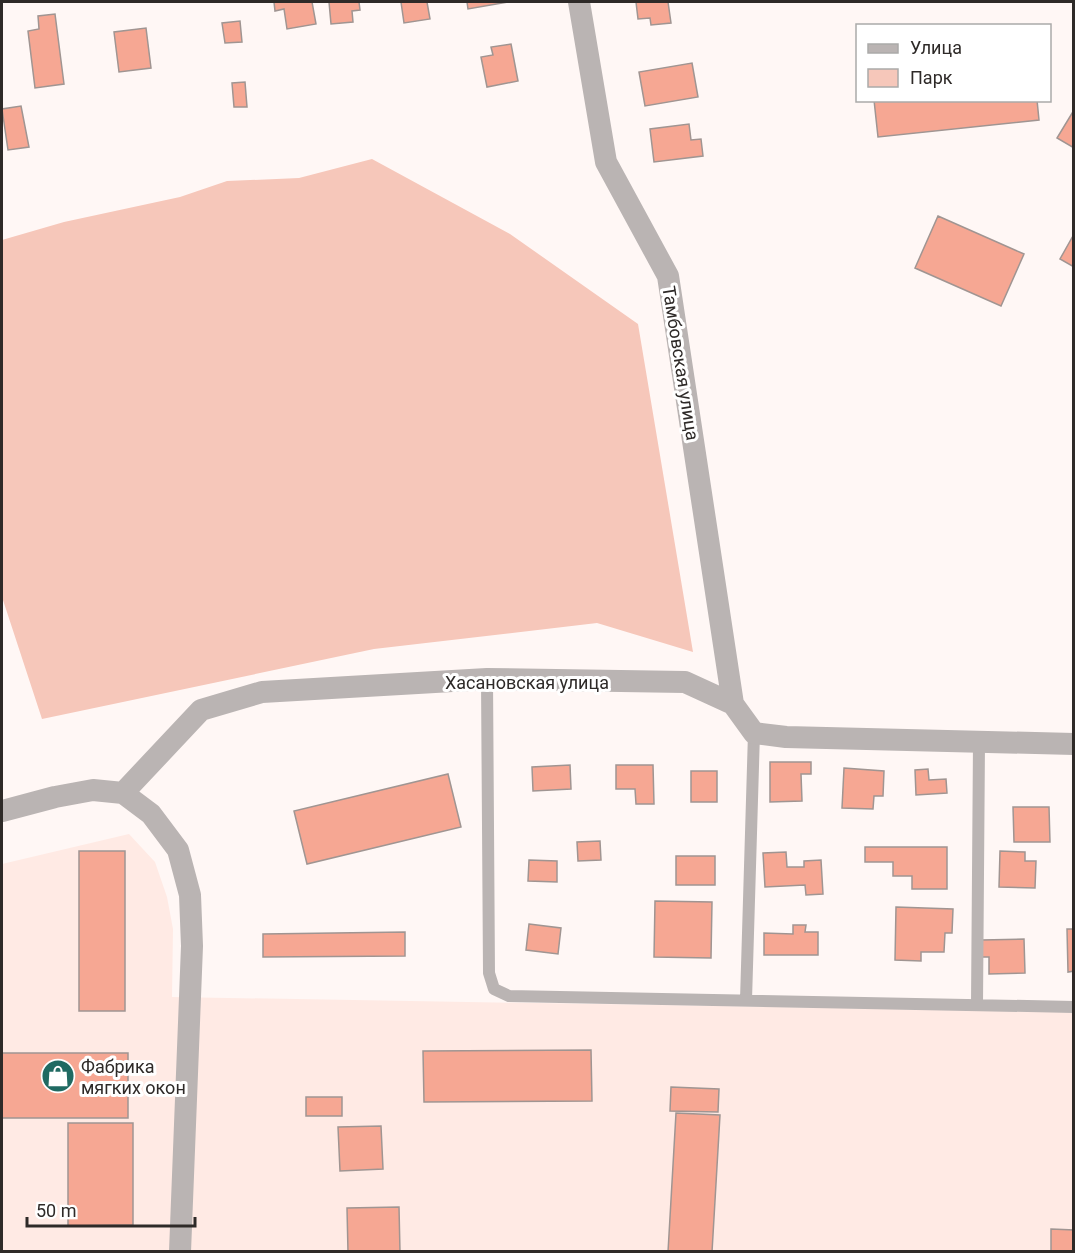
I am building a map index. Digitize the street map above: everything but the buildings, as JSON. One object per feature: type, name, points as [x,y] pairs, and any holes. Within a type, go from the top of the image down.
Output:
[{"type":"street","name":"Тамбовская улица","points":[[579,2],[606,162],[668,276],[733,704]]},
{"type":"street","name":"Хасановская улица","points":[[123,793],[201,710],[262,692],[488,679],[685,682],[733,704],[754,733]]},
{"type":"street","points":[[754,733],[786,737],[1074,744]]},
{"type":"street","points":[[2,811],[93,790],[123,793],[152,814],[178,850],[190,895],[192,946],[180,1251]]},
{"type":"lane","points":[[488,679],[489,973],[494,988],[509,996],[1074,1006]]},
{"type":"lane","points":[[746,1000],[754,733]]},
{"type":"lane","points":[[977,1005],[978,742]]},
{"type":"shaded area","points":[[129,834],[155,862],[167,897],[173,929],[172,997],[1073,1012],[1073,1251],[2,1251],[2,864]]},
{"type":"green space","points":[[372,159],[510,234],[638,324],[693,652],[597,623],[374,649],[42,719],[2,597],[2,240],[64,222],[180,197],[227,181],[299,178]]},
{"type":"place","name":"Фабрика мягких окон","points":[[58,1076]]}]
